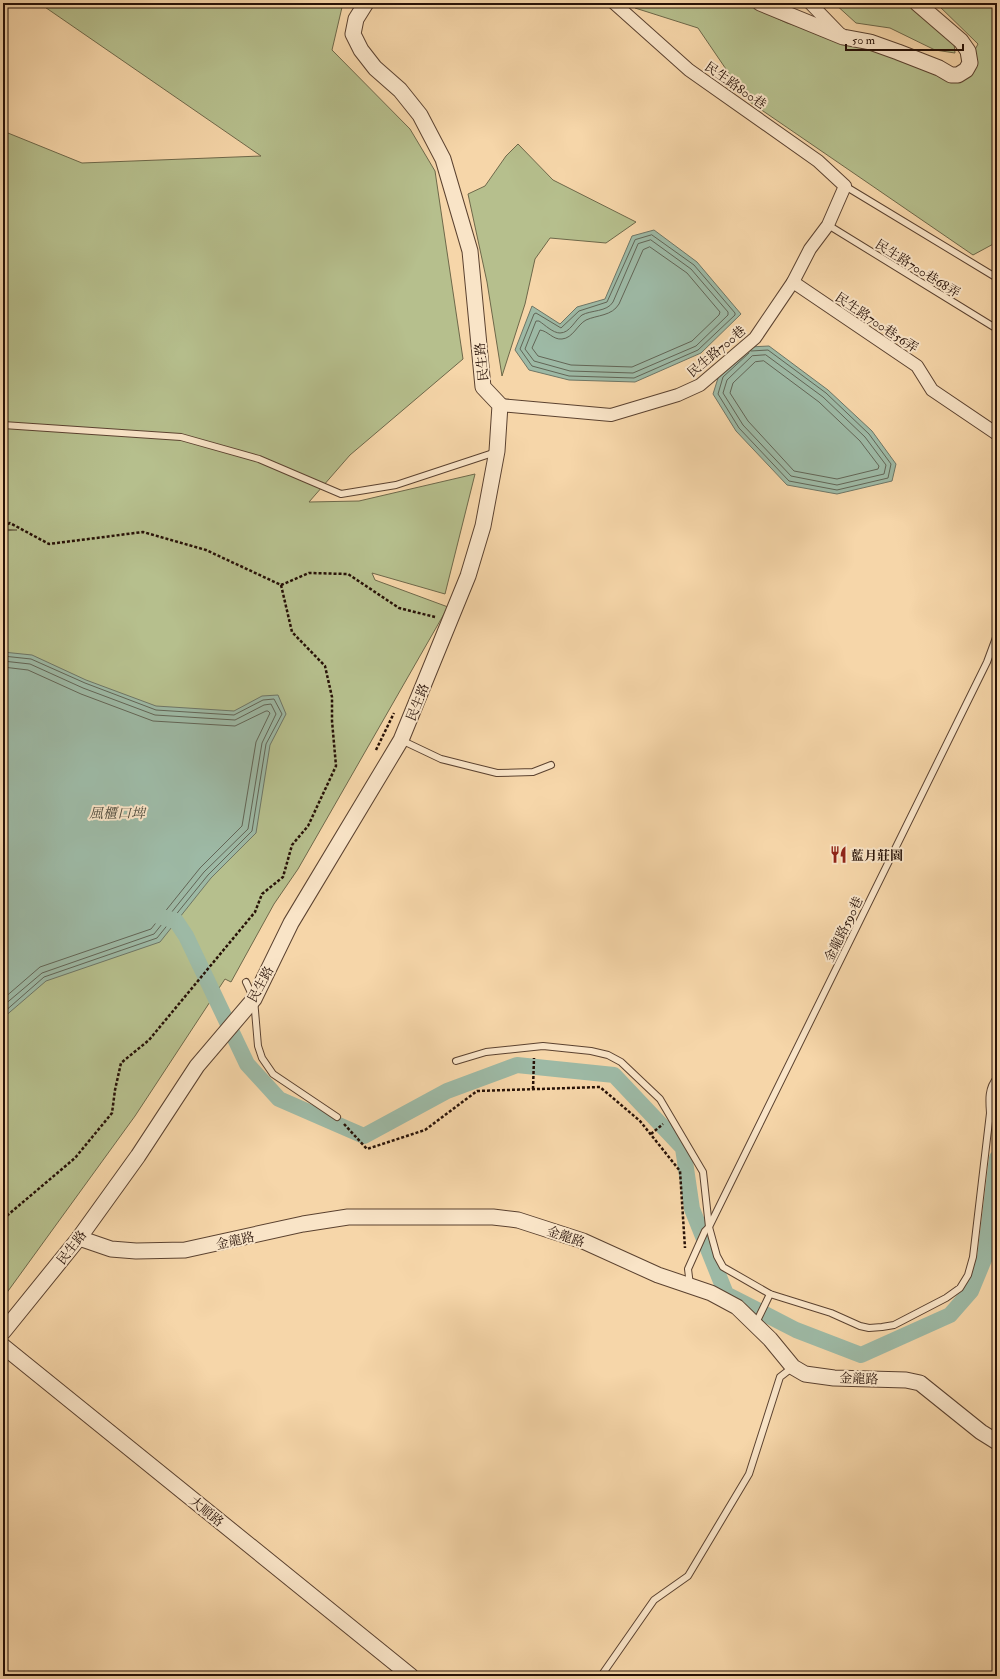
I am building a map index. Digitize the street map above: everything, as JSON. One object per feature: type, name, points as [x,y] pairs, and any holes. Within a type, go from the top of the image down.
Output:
[{"type":"street","name":"民生路","points":[[3,1332],[79,1238],[138,1156],[197,1066],[254,1000],[291,923],[401,740],[468,576],[483,526],[497,452],[500,405],[483,387],[470,251],[443,159],[420,115],[400,90],[375,68],[358,45],[353,34],[356,19],[366,3]]},
{"type":"street","name":"民生路800巷","points":[[614,3],[689,70],[818,161],[845,186]]},
{"type":"street","points":[[760,3],[843,37],[870,42],[939,68],[951,75],[958,75],[966,70],[970,63],[968,51],[961,41],[917,3]]},
{"type":"street","points":[[810,3],[843,37]]},
{"type":"street","name":"民生路700巷","points":[[500,405],[611,415],[678,395],[700,385],[755,338],[793,282],[810,249],[828,225],[845,186]]},
{"type":"street","name":"民生路700巷56弄","points":[[793,282],[917,366],[932,390],[997,434]]},
{"type":"street","name":"金龍路","points":[[79,1238],[111,1249],[136,1251],[185,1250],[304,1224],[348,1217],[493,1217],[518,1220],[583,1241],[658,1275],[711,1293],[737,1307],[770,1339],[793,1367],[805,1374],[834,1378],[906,1380],[920,1383],[961,1414],[981,1432],[997,1442]]},
{"type":"street","name":"大順路","points":[[3,1346],[411,1676]]},
{"type":"lane","points":[[845,186],[997,278]]},
{"type":"lane","name":"民生路700巷68弄","points":[[828,225],[997,329]]},
{"type":"lane","points":[[3,425],[181,437],[259,459],[341,494],[396,485],[497,452]]},
{"type":"lane","name":"金龍路590巷","points":[[688,1269],[696,1250],[987,662],[997,635]]},
{"type":"lane","points":[[401,740],[441,759],[497,773],[533,772],[551,765]]},
{"type":"lane","points":[[246,982],[254,1000],[258,1046],[262,1058],[273,1074],[337,1116]]},
{"type":"lane","points":[[456,1061],[486,1052],[543,1046],[591,1051],[608,1055],[621,1062],[660,1099],[703,1172],[707,1229],[717,1256],[723,1267],[770,1294],[831,1313],[869,1328],[894,1325],[946,1298],[960,1288],[968,1275],[973,1257],[990,1113],[989,1094],[997,1078]]},
{"type":"lane","points":[[688,1269],[690,1285]]},
{"type":"lane","points":[[755,1324],[770,1294]]},
{"type":"lane","points":[[601,1676],[654,1600],[688,1576],[748,1474],[780,1378],[793,1367]]},
{"type":"path","points":[[3,526],[10,523],[49,544],[143,532],[206,550],[281,585],[309,573],[348,574],[399,608],[449,621]]},
{"type":"path","points":[[3,1219],[75,1158],[112,1113],[121,1063],[149,1040],[255,912],[262,894],[283,877],[292,845],[308,826],[336,766],[332,721],[332,697],[325,666],[292,632],[281,585]]},
{"type":"path","points":[[375,751],[396,709]]},
{"type":"path","points":[[533,1089],[535,1046]]},
{"type":"path","points":[[337,1116],[367,1149],[425,1130],[477,1091],[600,1087],[640,1121],[680,1171],[688,1269]]},
{"type":"path","points":[[651,1134],[671,1118]]},
{"type":"green space","points":[[39,3],[343,3],[332,50],[410,129],[435,171],[463,359],[350,455],[309,502],[359,501],[475,474],[445,594],[372,573],[375,580],[448,607],[298,869],[274,904],[231,982],[225,979],[135,1116],[3,1298],[3,531],[17,530],[3,529],[3,131],[82,163],[261,156]]},
{"type":"green space","points":[[630,3],[744,3],[787,23],[961,76],[978,44],[936,3],[997,3],[997,242],[973,255],[747,100],[698,28],[635,8]]},
{"type":"green space","points":[[834,3],[914,3],[953,34],[955,53],[935,50],[890,28],[856,23]]},
{"type":"green space","points":[[518,144],[553,180],[636,222],[606,243],[550,238],[535,259],[525,304],[502,376],[487,282],[468,194],[485,186],[506,156]]},
{"type":"water","points":[[654,230],[697,262],[741,314],[701,353],[635,382],[569,380],[529,370],[515,350],[532,306],[560,324],[577,307],[605,299],[632,236]]},
{"type":"water","points":[[769,346],[828,390],[872,431],[896,464],[892,481],[837,494],[787,485],[736,431],[713,394],[719,375],[749,347]]},
{"type":"water","name":"風櫃口埤","points":[[3,652],[32,655],[86,680],[156,706],[234,711],[262,696],[278,695],[286,714],[270,745],[256,833],[211,878],[160,942],[46,981],[3,1018]]},
{"type":"waterway","points":[[155,915],[176,921],[186,936],[247,1064],[279,1099],[364,1136],[447,1091],[517,1065],[614,1075],[683,1148],[692,1209],[726,1294],[796,1330],[861,1355],[950,1315],[971,1291],[985,1257],[997,1158]]},
{"type":"place","name":"藍月莊園","points":[[838,855]]}]
